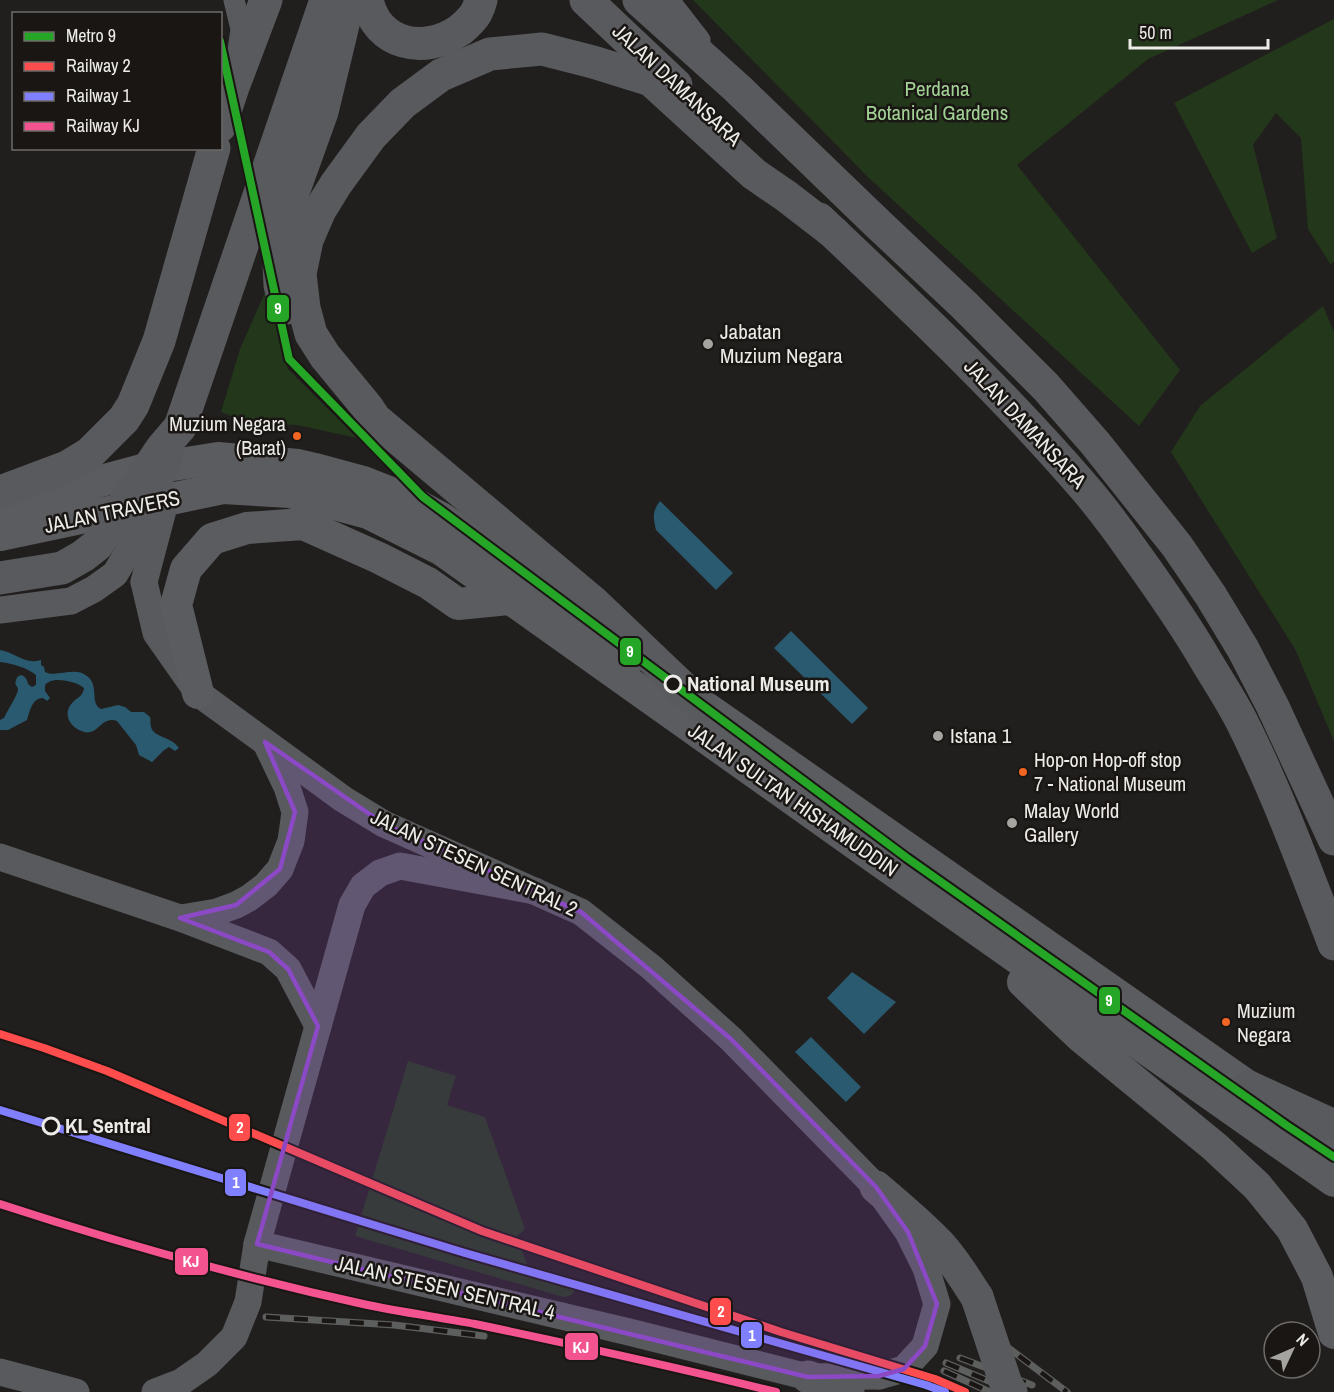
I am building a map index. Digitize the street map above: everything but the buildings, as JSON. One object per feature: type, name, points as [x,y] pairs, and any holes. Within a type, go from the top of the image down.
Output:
[{"type":"main road","points":[[222,120],[266,0]]},
{"type":"main road","points":[[0,578],[62,568],[97,545],[162,448],[180,427],[326,0]]},
{"type":"main road","points":[[349,0],[322,111],[278,242],[280,285],[294,345],[331,390],[361,415],[375,419]]},
{"type":"main road","points":[[367,0],[369,11],[383,30],[398,40],[417,44],[450,37],[476,14],[481,0]]},
{"type":"main road","name":"JALAN DAMANSARA","points":[[586,0],[938,332],[1053,452],[1113,524],[1190,633],[1244,725],[1283,813],[1334,944]]},
{"type":"main road","name":"JALAN DAMANSARA","points":[[639,0],[738,89],[964,305],[1046,387],[1140,498],[1177,546],[1243,649],[1273,707],[1334,839]]},
{"type":"main road","points":[[701,705],[594,603],[375,419],[325,356],[311,334],[304,308],[300,274],[307,240],[320,210],[336,184],[371,136],[403,103],[441,75],[490,54],[542,49],[651,80],[754,174],[834,233]]},
{"type":"main road","points":[[0,494],[67,467],[90,453],[124,419],[133,405],[159,341],[213,150]]},
{"type":"main road","points":[[0,473],[44,461],[66,450],[100,425],[140,388]]},
{"type":"main road","name":"JALAN SULTAN HISHAMUDDIN","points":[[221,473],[298,465],[363,482],[424,508],[441,518],[701,705],[1249,1087],[1334,1143]]},
{"type":"main road","name":"JALAN TRAVERS","points":[[0,508],[142,470],[221,473]]},
{"type":"main road","name":"JALAN SULTAN HISHAMUDDIN","points":[[221,473],[368,513],[442,550],[1334,1182]]},
{"type":"main road","name":"JALAN TRAVERS","points":[[0,535],[221,473]]},
{"type":"main road","points":[[0,494],[50,495]]},
{"type":"main road","points":[[198,693],[176,606],[186,568],[212,539],[248,528],[303,524],[428,583],[458,604],[510,599]]},
{"type":"main road","points":[[951,912],[1081,1037],[1215,1147],[1257,1186],[1292,1229],[1317,1277],[1334,1334]]},
{"type":"main road","points":[[1249,1087],[1334,1126]]},
{"type":"main road","points":[[876,1187],[940,1245],[955,1263],[977,1297],[1006,1384],[1011,1392]]},
{"type":"main road","points":[[808,1377],[848,1392]]},
{"type":"street","points":[[233,87],[241,30],[234,0]]},
{"type":"street","points":[[669,0],[738,89]]},
{"type":"street","points":[[0,610],[71,601],[94,589],[115,574],[138,535],[180,427]]},
{"type":"street","name":"JALAN STESEN SENTRAL 2","points":[[180,427],[178,457],[144,582],[156,633],[198,693],[343,799],[384,824],[581,912],[651,967],[731,1039],[876,1187],[908,1232],[927,1268],[937,1304],[925,1346],[904,1370],[879,1376],[808,1377]]},
{"type":"street","points":[[180,918],[217,912],[236,905],[266,885],[280,869],[291,841],[295,812],[287,787],[265,742]]},
{"type":"street","points":[[0,857],[180,918],[268,952],[288,969],[318,1026]]},
{"type":"street","points":[[155,1392],[181,1382],[207,1364],[234,1337],[248,1302],[258,1244],[352,905],[363,886],[380,873],[400,866],[535,891]]},
{"type":"street","name":"JALAN STESEN SENTRAL 4","points":[[258,1244],[808,1377]]},
{"type":"street","points":[[0,1372],[76,1392]]},
{"type":"highlighted area","points":[[265,742],[384,824],[581,912],[731,1039],[876,1187],[908,1232],[937,1304],[925,1346],[904,1369],[879,1376],[808,1377],[257,1244],[318,1026],[288,969],[269,952],[180,918],[236,905],[280,869],[295,812]]},
{"type":"green space","name":"Perdana Botanical Gardens","points":[[693,0],[1278,0],[1148,59],[1017,165],[1180,370],[1139,426],[870,179]]},
{"type":"green space","points":[[1334,19],[1334,261],[1331,265],[1308,229],[1301,138],[1276,113],[1253,145],[1277,238],[1252,253],[1174,103]]},
{"type":"green space","points":[[267,288],[288,369],[357,438],[297,425],[248,423],[221,412],[240,349]]},
{"type":"green space","points":[[1323,306],[1334,332],[1334,741],[1295,649],[1171,452],[1200,406]]},
{"type":"green space","points":[[408,1061],[456,1076],[447,1105],[485,1117],[525,1229],[516,1237],[529,1269],[577,1285],[571,1295],[563,1297],[355,1236]]},
{"type":"water","points":[[660,501],[733,573],[716,590],[656,530],[654,515]]},
{"type":"water","points":[[791,631],[868,708],[852,724],[774,648]]},
{"type":"water","points":[[0,650],[25,660],[41,660],[45,672],[82,673],[91,680],[97,706],[101,709],[118,705],[131,712],[144,712],[150,717],[153,731],[172,741],[179,748],[175,751],[169,747],[152,762],[139,755],[136,745],[117,721],[106,721],[91,732],[79,730],[68,718],[68,710],[84,688],[62,680],[45,685],[45,691],[50,698],[47,701],[43,698],[36,700],[27,720],[8,730],[0,730],[0,720],[4,718],[17,693],[18,688],[15,683],[17,677],[23,676],[32,687],[36,685],[36,675],[19,666],[0,662]]},
{"type":"water","points":[[852,972],[896,1002],[864,1034],[827,998]]},
{"type":"water","points":[[811,1037],[861,1087],[846,1102],[795,1052]]},
{"type":"railway","points":[[266,1317],[394,1325],[484,1336]]},
{"type":"railway","points":[[974,1322],[1067,1392]]},
{"type":"railway","points":[[960,1358],[1032,1385]]},
{"type":"railway","points":[[946,1363],[1015,1392]]},
{"type":"railway","points":[[944,1371],[990,1392]]},
{"type":"metro line","name":"9","points":[[222,50],[289,359],[423,497],[907,858],[1334,1157]]},
{"type":"rail line","name":"2","points":[[0,1034],[107,1071],[482,1231],[781,1332],[935,1379],[965,1392]]},
{"type":"rail line","name":"1","points":[[0,1110],[465,1253],[945,1392]]},
{"type":"rail line","name":"KJ","points":[[0,1204],[135,1246],[271,1282],[391,1310],[475,1324],[550,1340],[776,1392]]},
{"type":"place","name":"Jabatan Muzium Negara","points":[[708,344]]},
{"type":"place","name":"Muzium Negara (Barat)","points":[[297,436]]},
{"type":"place","name":"National Museum","points":[[673,684]]},
{"type":"place","name":"Istana 1","points":[[938,736]]},
{"type":"place","name":"Hop-on Hop-off stop 7 - National Museum","points":[[1023,772]]},
{"type":"place","name":"Malay World Gallery","points":[[1012,823]]},
{"type":"place","name":"Muzium Negara","points":[[1226,1022]]},
{"type":"place","name":"KL Sentral","points":[[51,1126]]}]
